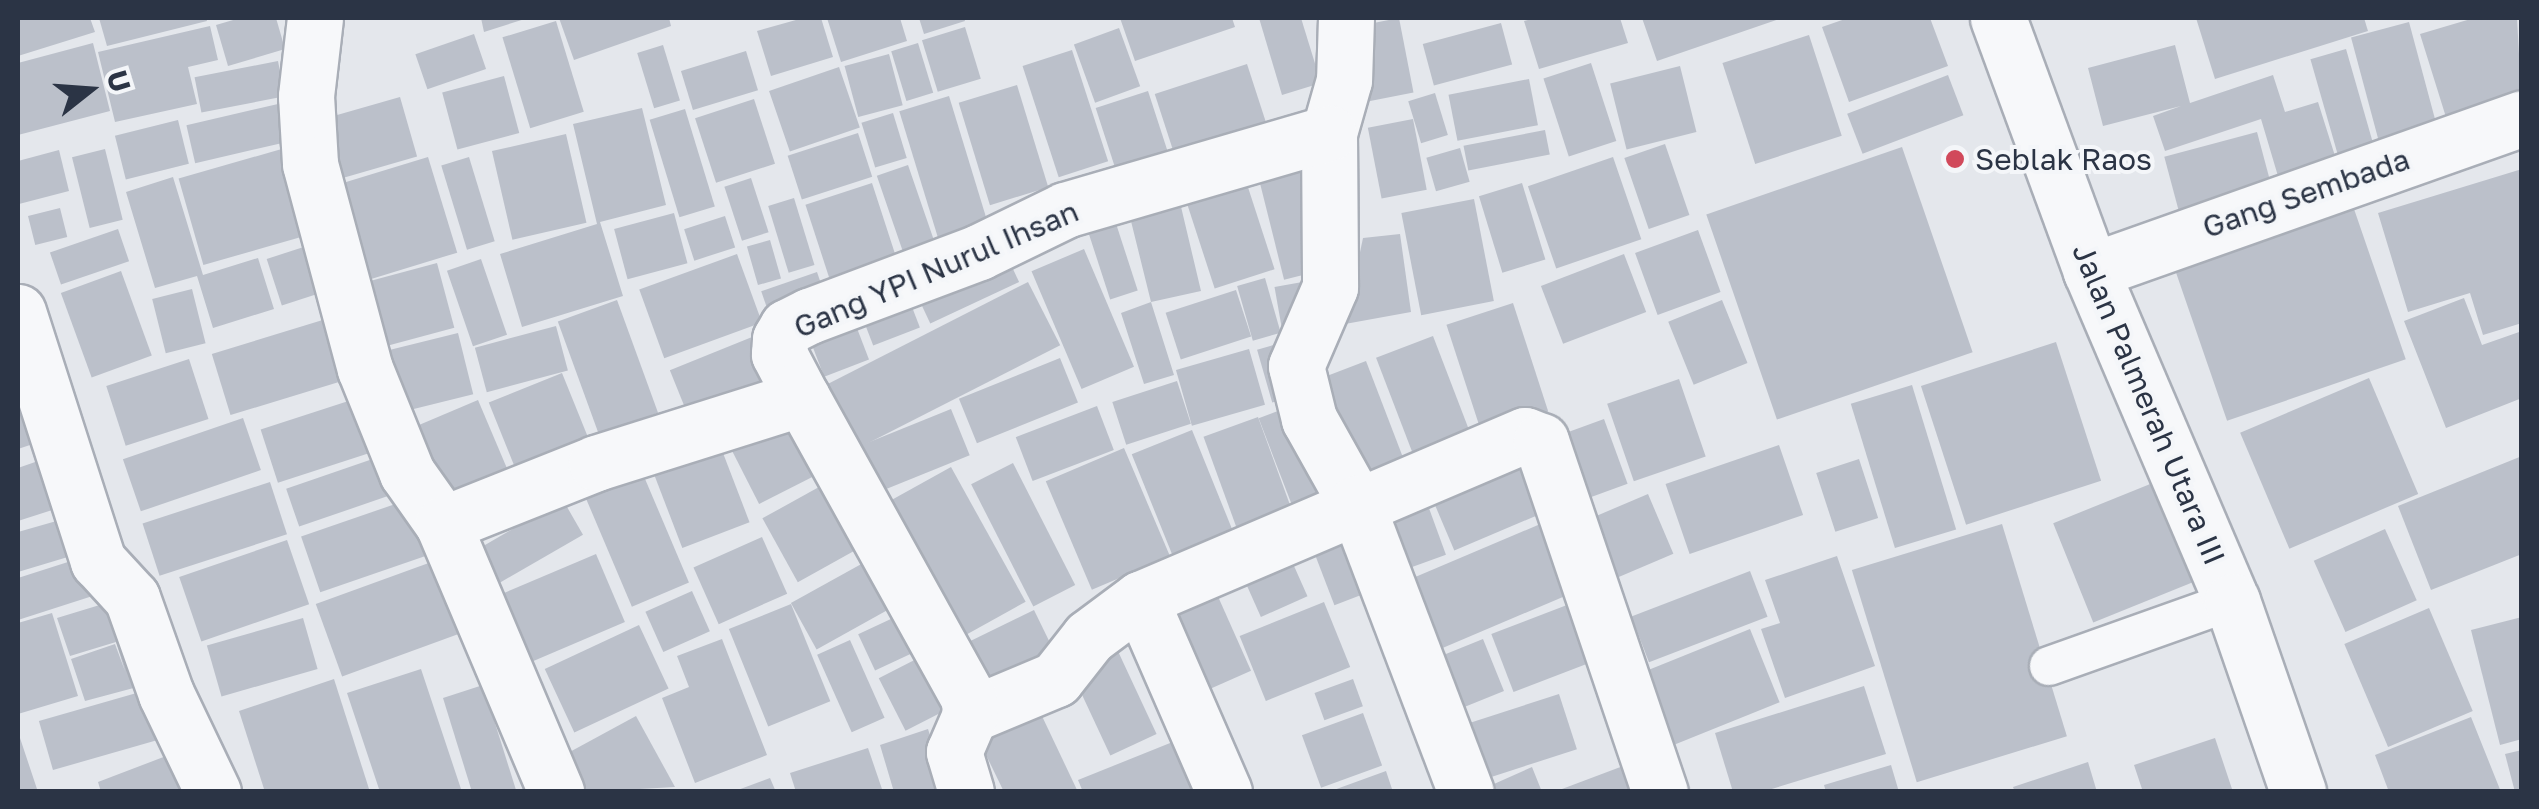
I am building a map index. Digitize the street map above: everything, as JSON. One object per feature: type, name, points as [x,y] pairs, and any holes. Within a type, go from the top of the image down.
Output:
[{"type":"street","points":[[315,18],[306,96],[310,164],[365,369],[407,473],[442,524],[556,792]]},
{"type":"street","points":[[1346,18],[1344,80],[1329,133],[1330,287],[1296,366],[1308,419],[1356,503],[1466,792]]},
{"type":"street","name":"Jalan Palmerah Utara III","points":[[1998,18],[2091,271],[2232,601],[2298,792]]},
{"type":"street","name":"Gang Sembada","points":[[2091,271],[2522,118]]},
{"type":"street","name":"Gang YPI Nurul Ihsan","points":[[970,715],[969,699],[779,354],[787,327],[980,252],[1065,210],[1329,133]]},
{"type":"street","points":[[18,312],[98,562],[132,598],[166,694],[213,792]]},
{"type":"street","points":[[442,524],[596,463],[802,398]]},
{"type":"street","points":[[966,792],[954,752],[970,715],[1056,679],[1088,638],[1140,599],[1356,503],[1525,435],[1537,438],[1660,792]]},
{"type":"street","points":[[1140,599],[1224,792]]},
{"type":"lane","points":[[2050,666],[2232,601]]},
{"type":"building","points":[[18,18],[90,18],[95,32],[18,56]]},
{"type":"building","points":[[99,18],[206,18],[207,21],[107,46]]},
{"type":"building","points":[[240,18],[276,18],[285,49],[228,66],[216,25]]},
{"type":"building","points":[[481,18],[528,18],[484,32]]},
{"type":"building","points":[[559,18],[669,18],[671,26],[574,60]]},
{"type":"building","points":[[803,18],[821,18],[833,57],[771,76],[757,31]]},
{"type":"building","points":[[827,18],[900,18],[907,41],[841,62]]},
{"type":"building","points":[[919,18],[964,18],[965,21],[924,34]]},
{"type":"building","points":[[1120,18],[1232,18],[1235,27],[1135,61]]},
{"type":"building","points":[[1259,18],[1301,18],[1321,83],[1282,95]]},
{"type":"building","points":[[1399,18],[1414,93],[1366,102],[1352,27]]},
{"type":"building","points":[[1620,18],[1628,43],[1539,69],[1524,21]]},
{"type":"building","points":[[1642,18],[1782,18],[1657,61]]},
{"type":"building","points":[[1848,18],[1930,18],[1948,66],[1849,102],[1822,27]]},
{"type":"building","points":[[2196,18],[2364,18],[2368,31],[2215,79]]},
{"type":"building","points":[[2474,18],[2517,18],[2522,108],[2450,130],[2420,34]]},
{"type":"building","points":[[556,21],[584,112],[530,128],[502,37]]},
{"type":"building","points":[[2409,22],[2440,138],[2382,153],[2351,38]]},
{"type":"building","points":[[1501,23],[1512,65],[1434,85],[1423,44]]},
{"type":"building","points":[[210,26],[218,60],[188,67],[197,104],[115,122],[98,52]]},
{"type":"building","points":[[965,27],[981,79],[938,92],[922,40]]},
{"type":"building","points":[[1119,28],[1140,86],[1095,103],[1074,44]]},
{"type":"building","points":[[474,34],[486,69],[427,89],[415,54]]},
{"type":"building","points":[[1809,35],[1842,136],[1755,164],[1722,63]]},
{"type":"building","points":[[93,43],[110,111],[18,135],[18,63]]},
{"type":"building","points":[[918,43],[933,93],[906,101],[891,51]]},
{"type":"building","points":[[663,45],[680,100],[654,108],[637,53]]},
{"type":"building","points":[[2175,45],[2190,103],[2273,75],[2285,112],[2318,102],[2341,175],[2283,193],[2261,119],[2165,151],[2153,116],[2181,106],[2103,126],[2088,68]]},
{"type":"building","points":[[2346,49],[2376,155],[2341,165],[2310,59]]},
{"type":"building","points":[[1072,50],[1108,161],[1059,177],[1023,66]]},
{"type":"building","points":[[746,51],[758,90],[693,110],[681,71]]},
{"type":"building","points":[[889,54],[903,105],[858,117],[845,66]]},
{"type":"building","points":[[278,61],[285,96],[201,113],[195,77]]},
{"type":"building","points":[[1591,63],[1616,141],[1569,156],[1543,78]]},
{"type":"building","points":[[1247,64],[1272,142],[1180,172],[1155,94]]},
{"type":"building","points":[[1680,66],[1696,132],[1627,149],[1610,83]]},
{"type":"building","points":[[839,67],[860,128],[790,152],[769,91]]},
{"type":"building","points":[[1948,75],[1963,115],[1863,154],[1847,114]]},
{"type":"building","points":[[504,76],[519,133],[457,150],[442,93]]},
{"type":"building","points":[[1529,79],[1538,125],[1457,141],[1449,95]]},
{"type":"building","points":[[1017,85],[1048,187],[990,205],[959,103]]},
{"type":"building","points":[[1148,91],[1175,173],[1122,190],[1096,108]]},
{"type":"building","points":[[1435,93],[1448,135],[1421,143],[1408,101]]},
{"type":"building","points":[[949,96],[990,230],[940,245],[899,111]]},
{"type":"building","points":[[400,97],[417,157],[332,181],[314,122]]},
{"type":"building","points":[[754,99],[775,164],[716,183],[695,118]]},
{"type":"building","points":[[278,104],[287,142],[195,163],[186,125]]},
{"type":"building","points":[[642,108],[666,205],[600,222],[623,296],[522,327],[500,254],[597,224],[573,124]]},
{"type":"building","points":[[685,109],[715,207],[679,217],[650,120]]},
{"type":"building","points":[[893,113],[907,158],[875,168],[861,123]]},
{"type":"building","points":[[1413,119],[1427,190],[1382,198],[1368,128]]},
{"type":"building","points":[[178,120],[189,164],[126,179],[115,136]]},
{"type":"building","points":[[1545,130],[1550,155],[1468,170],[1464,146]]},
{"type":"building","points":[[2257,132],[2275,199],[2182,223],[2164,157]]},
{"type":"building","points":[[858,133],[872,177],[802,200],[788,156]]},
{"type":"building","points":[[566,134],[586,223],[512,240],[492,151]]},
{"type":"building","points":[[1665,144],[1689,215],[1649,229],[1624,158]]},
{"type":"building","points":[[292,146],[317,233],[203,265],[179,179]]},
{"type":"building","points":[[1902,147],[1973,352],[1777,420],[1706,214]]},
{"type":"building","points":[[1460,148],[1470,182],[1436,191],[1426,158]]},
{"type":"building","points":[[105,149],[123,220],[90,228],[72,157]]},
{"type":"building","points":[[59,150],[69,191],[19,204],[18,161]]},
{"type":"building","points":[[428,157],[457,253],[349,286],[320,190]]},
{"type":"building","points":[[469,157],[495,241],[467,250],[441,165]]},
{"type":"building","points":[[1613,157],[1641,239],[1556,269],[1528,186]]},
{"type":"building","points":[[1297,158],[1325,270],[1284,280],[1256,168]]},
{"type":"building","points":[[908,165],[939,256],[908,267],[877,176]]},
{"type":"building","points":[[2522,169],[2522,323],[2483,335],[2470,293],[2408,312],[2378,213]]},
{"type":"building","points":[[1244,175],[1275,269],[1215,289],[1184,194]]},
{"type":"building","points":[[173,177],[203,275],[258,258],[274,309],[213,328],[197,276],[155,288],[126,192]]},
{"type":"building","points":[[751,178],[769,232],[742,241],[724,187]]},
{"type":"building","points":[[872,183],[901,272],[834,294],[805,205]]},
{"type":"building","points":[[1522,183],[1545,260],[1502,273],[1479,196]]},
{"type":"building","points":[[1178,194],[1201,291],[1151,302],[1127,205]]},
{"type":"building","points":[[794,198],[814,265],[789,273],[768,206]]},
{"type":"building","points":[[1474,199],[1494,301],[1421,315],[1401,213]]},
{"type":"building","points":[[1109,202],[1138,290],[1110,299],[1081,211]]},
{"type":"building","points":[[60,208],[67,237],[35,245],[28,216]]},
{"type":"building","points":[[2354,209],[2406,359],[2227,421],[2175,271]]},
{"type":"building","points":[[674,213],[687,263],[628,279],[614,229]]},
{"type":"building","points":[[725,216],[735,247],[694,261],[684,229]]},
{"type":"building","points":[[118,229],[129,261],[61,285],[50,252]]},
{"type":"building","points":[[1698,230],[1721,292],[1658,315],[1635,253]]},
{"type":"building","points":[[1400,234],[1411,312],[1345,324],[1363,238]]},
{"type":"building","points":[[770,240],[781,278],[758,285],[747,247]]},
{"type":"building","points":[[319,242],[334,289],[282,306],[267,259]]},
{"type":"building","points":[[1084,249],[1134,367],[1082,389],[1032,271]]},
{"type":"building","points":[[737,254],[762,323],[664,358],[639,290]]},
{"type":"building","points":[[1006,254],[1019,282],[930,324],[917,295]]},
{"type":"building","points":[[1624,254],[1646,312],[1563,344],[1541,286]]},
{"type":"building","points":[[481,259],[507,335],[473,346],[447,271]]},
{"type":"building","points":[[437,263],[454,328],[379,348],[362,283]]},
{"type":"building","points":[[121,271],[152,356],[92,377],[61,293]]},
{"type":"building","points":[[817,272],[828,304],[772,323],[761,291]]},
{"type":"building","points":[[1265,278],[1281,333],[1253,341],[1237,286]]},
{"type":"building","points":[[1308,281],[1315,321],[1282,327],[1275,287]]},
{"type":"building","points":[[1028,282],[1060,345],[853,451],[820,388]]},
{"type":"building","points":[[192,289],[206,343],[166,353],[152,299]]},
{"type":"building","points":[[1236,290],[1251,337],[1181,359],[1166,313]]},
{"type":"building","points":[[907,294],[920,328],[873,346],[860,312]]},
{"type":"building","points":[[2464,298],[2482,345],[2522,331],[2522,398],[2446,428],[2404,321]]},
{"type":"building","points":[[617,300],[658,413],[599,434],[558,322]]},
{"type":"building","points":[[1722,300],[1747,363],[1694,385],[1668,322]]},
{"type":"building","points":[[1151,302],[1174,375],[1144,384],[1121,313]]},
{"type":"building","points":[[1513,303],[1548,411],[1482,433],[1446,325]]},
{"type":"building","points":[[850,310],[869,359],[824,377],[805,327]]},
{"type":"building","points":[[339,315],[358,376],[231,415],[212,354]]},
{"type":"building","points":[[556,326],[568,370],[487,392],[475,348]]},
{"type":"building","points":[[458,333],[473,394],[398,413],[382,352]]},
{"type":"building","points":[[18,334],[42,441],[18,449]]},
{"type":"building","points":[[757,335],[778,386],[690,421],[670,370]]},
{"type":"building","points":[[1433,336],[1477,450],[1420,472],[1376,358]]},
{"type":"building","points":[[1284,342],[1299,395],[1272,403],[1257,350]]},
{"type":"building","points":[[2056,342],[2101,481],[1966,525],[1921,386]]},
{"type":"building","points":[[1249,349],[1265,405],[1192,426],[1176,370]]},
{"type":"building","points":[[1060,358],[1078,403],[977,443],[959,399]]},
{"type":"building","points":[[189,359],[208,419],[126,446],[106,386]]},
{"type":"building","points":[[1366,361],[1411,479],[1364,497],[1318,379]]},
{"type":"building","points":[[562,373],[592,448],[519,478],[489,403]]},
{"type":"building","points":[[2369,378],[2418,494],[2289,549],[2240,433]]},
{"type":"building","points":[[1679,379],[1706,457],[1634,481],[1607,404]]},
{"type":"building","points":[[1177,381],[1191,424],[1126,445],[1112,402]]},
{"type":"building","points":[[1912,385],[1956,529],[1895,548],[1851,404]]},
{"type":"building","points":[[370,394],[387,447],[278,483],[261,430]]},
{"type":"building","points":[[478,400],[510,476],[441,506],[409,429]]},
{"type":"building","points":[[1296,404],[1330,494],[1293,508],[1259,418]]},
{"type":"building","points":[[1097,406],[1114,450],[1033,481],[1016,437]]},
{"type":"building","points":[[787,409],[820,473],[759,504],[726,440]]},
{"type":"building","points":[[951,409],[970,455],[875,494],[856,447]]},
{"type":"building","points":[[1258,417],[1295,518],[1240,537],[1203,437]]},
{"type":"building","points":[[243,418],[261,470],[141,511],[123,459]]},
{"type":"building","points":[[1604,419],[1628,484],[1577,502],[1553,437]]},
{"type":"building","points":[[1192,430],[1237,540],[1176,565],[1132,454]]},
{"type":"building","points":[[718,440],[750,522],[682,548],[651,466]]},
{"type":"building","points":[[1779,445],[1803,515],[1690,554],[1666,484]]},
{"type":"building","points":[[1524,446],[1551,510],[1454,551],[1427,487]]},
{"type":"building","points":[[1124,448],[1170,557],[1092,590],[1046,481]]},
{"type":"building","points":[[393,452],[406,490],[299,527],[286,489]]},
{"type":"building","points":[[58,454],[74,503],[18,521],[18,468]]},
{"type":"building","points":[[2522,456],[2522,554],[2431,590],[2398,506]]},
{"type":"building","points":[[1859,459],[1878,518],[1835,532],[1816,473]]},
{"type":"building","points":[[637,460],[689,582],[632,607],[580,484]]},
{"type":"building","points":[[1013,463],[1075,585],[1033,606],[971,484]]},
{"type":"building","points":[[951,467],[1026,602],[966,635],[892,500]]},
{"type":"building","points":[[2170,476],[2210,575],[2093,622],[2053,523]]},
{"type":"building","points":[[270,482],[287,534],[160,576],[143,523]]},
{"type":"building","points":[[828,482],[863,546],[798,582],[762,518]]},
{"type":"building","points":[[1422,489],[1446,555],[1391,575],[1367,509]]},
{"type":"building","points":[[1648,494],[1673,554],[1612,580],[1586,520]]},
{"type":"building","points":[[407,500],[426,556],[320,592],[301,536]]},
{"type":"building","points":[[563,500],[583,535],[489,589],[469,554]]},
{"type":"building","points":[[81,514],[91,550],[18,572],[18,532]]},
{"type":"building","points":[[1352,517],[1379,588],[1334,605],[1307,534]]},
{"type":"building","points":[[1552,519],[1582,589],[1426,655],[1396,585]]},
{"type":"building","points":[[2002,524],[2067,736],[1917,782],[1852,570]]},
{"type":"building","points":[[2385,529],[2417,600],[2345,632],[2314,561]]},
{"type":"building","points":[[762,537],[787,594],[719,624],[693,568]]},
{"type":"building","points":[[287,540],[309,604],[201,641],[179,577]]},
{"type":"building","points":[[93,554],[105,592],[18,620],[18,578]]},
{"type":"building","points":[[596,554],[625,622],[526,664],[498,596]]},
{"type":"building","points":[[1837,556],[1875,666],[1785,698],[1761,629],[1780,623],[1765,580]]},
{"type":"building","points":[[874,557],[900,603],[817,649],[791,603]]},
{"type":"building","points":[[1290,557],[1307,596],[1261,617],[1243,578]]},
{"type":"building","points":[[437,560],[463,632],[342,676],[316,604]]},
{"type":"building","points":[[1750,571],[1768,617],[1649,662],[1631,617]]},
{"type":"building","points":[[1212,583],[1251,671],[1196,695],[1157,607]]},
{"type":"building","points":[[692,591],[710,631],[663,652],[645,612]]},
{"type":"building","points":[[1580,600],[1602,658],[1514,692],[1491,634]]},
{"type":"building","points":[[1324,602],[1350,667],[1266,701],[1240,636]]},
{"type":"building","points":[[103,604],[156,682],[85,701],[71,659],[115,644],[125,671],[116,642],[70,656],[57,618]]},
{"type":"building","points":[[791,604],[830,701],[768,726],[729,629]]},
{"type":"building","points":[[2429,608],[2473,711],[2388,747],[2344,644]]},
{"type":"building","points":[[1034,610],[1061,666],[992,699],[965,644]]},
{"type":"building","points":[[908,611],[925,647],[875,670],[858,634]]},
{"type":"building","points":[[52,613],[78,696],[18,714],[18,623]]},
{"type":"building","points":[[2522,617],[2522,739],[2500,745],[2471,630]]},
{"type":"building","points":[[303,618],[318,669],[221,697],[207,646]]},
{"type":"building","points":[[639,625],[669,688],[574,732],[545,669]]},
{"type":"building","points":[[1750,629],[1780,702],[1675,745],[1645,671]]},
{"type":"building","points":[[722,639],[767,755],[695,783],[662,698],[689,687],[677,656]]},
{"type":"building","points":[[1483,639],[1504,691],[1452,712],[1431,660]]},
{"type":"building","points":[[850,640],[885,718],[852,732],[817,655]]},
{"type":"building","points":[[1116,647],[1157,734],[1110,756],[1070,669]]},
{"type":"building","points":[[934,650],[961,703],[906,731],[879,678]]},
{"type":"building","points":[[421,669],[462,792],[380,792],[347,693]]},
{"type":"building","points":[[334,679],[370,792],[265,792],[239,711]]},
{"type":"building","points":[[1353,679],[1363,706],[1324,720],[1314,693]]},
{"type":"building","points":[[483,685],[516,790],[511,792],[472,792],[443,698]]},
{"type":"building","points":[[161,686],[175,735],[53,770],[39,721]]},
{"type":"building","points":[[1864,686],[1886,754],[1762,792],[1733,792],[1715,733]]},
{"type":"building","points":[[1559,694],[1577,749],[1483,780],[1465,725]]},
{"type":"building","points":[[1032,695],[1078,792],[1004,792],[971,724]]},
{"type":"building","points":[[1363,713],[1382,766],[1321,788],[1302,735]]},
{"type":"building","points":[[636,716],[675,787],[587,792],[566,754]]},
{"type":"building","points":[[2471,717],[2501,792],[2389,792],[2375,755]]},
{"type":"building","points":[[928,729],[948,792],[894,792],[880,745]]},
{"type":"building","points":[[18,732],[38,792],[18,792]]},
{"type":"building","points":[[1195,733],[1218,792],[1083,792],[1078,780]]},
{"type":"building","points":[[2215,738],[2233,792],[2143,792],[2134,765]]},
{"type":"building","points":[[868,748],[883,792],[796,792],[790,773]]},
{"type":"building","points":[[2522,750],[2522,792],[2515,792],[2505,754]]},
{"type":"building","points":[[174,753],[189,792],[101,792],[98,782]]},
{"type":"building","points":[[1639,760],[1651,792],[1554,792]]},
{"type":"building","points":[[2088,762],[2097,792],[2015,792],[2013,787]]},
{"type":"building","points":[[1891,765],[1899,792],[1826,792],[1824,785]]},
{"type":"building","points":[[1532,767],[1542,792],[1476,792]]},
{"type":"building","points":[[1386,771],[1393,792],[1331,791]]},
{"type":"building","points":[[770,778],[776,792],[735,792],[735,791]]},
{"type":"place","name":"Seblak Raos","points":[[1955,159]]}]
